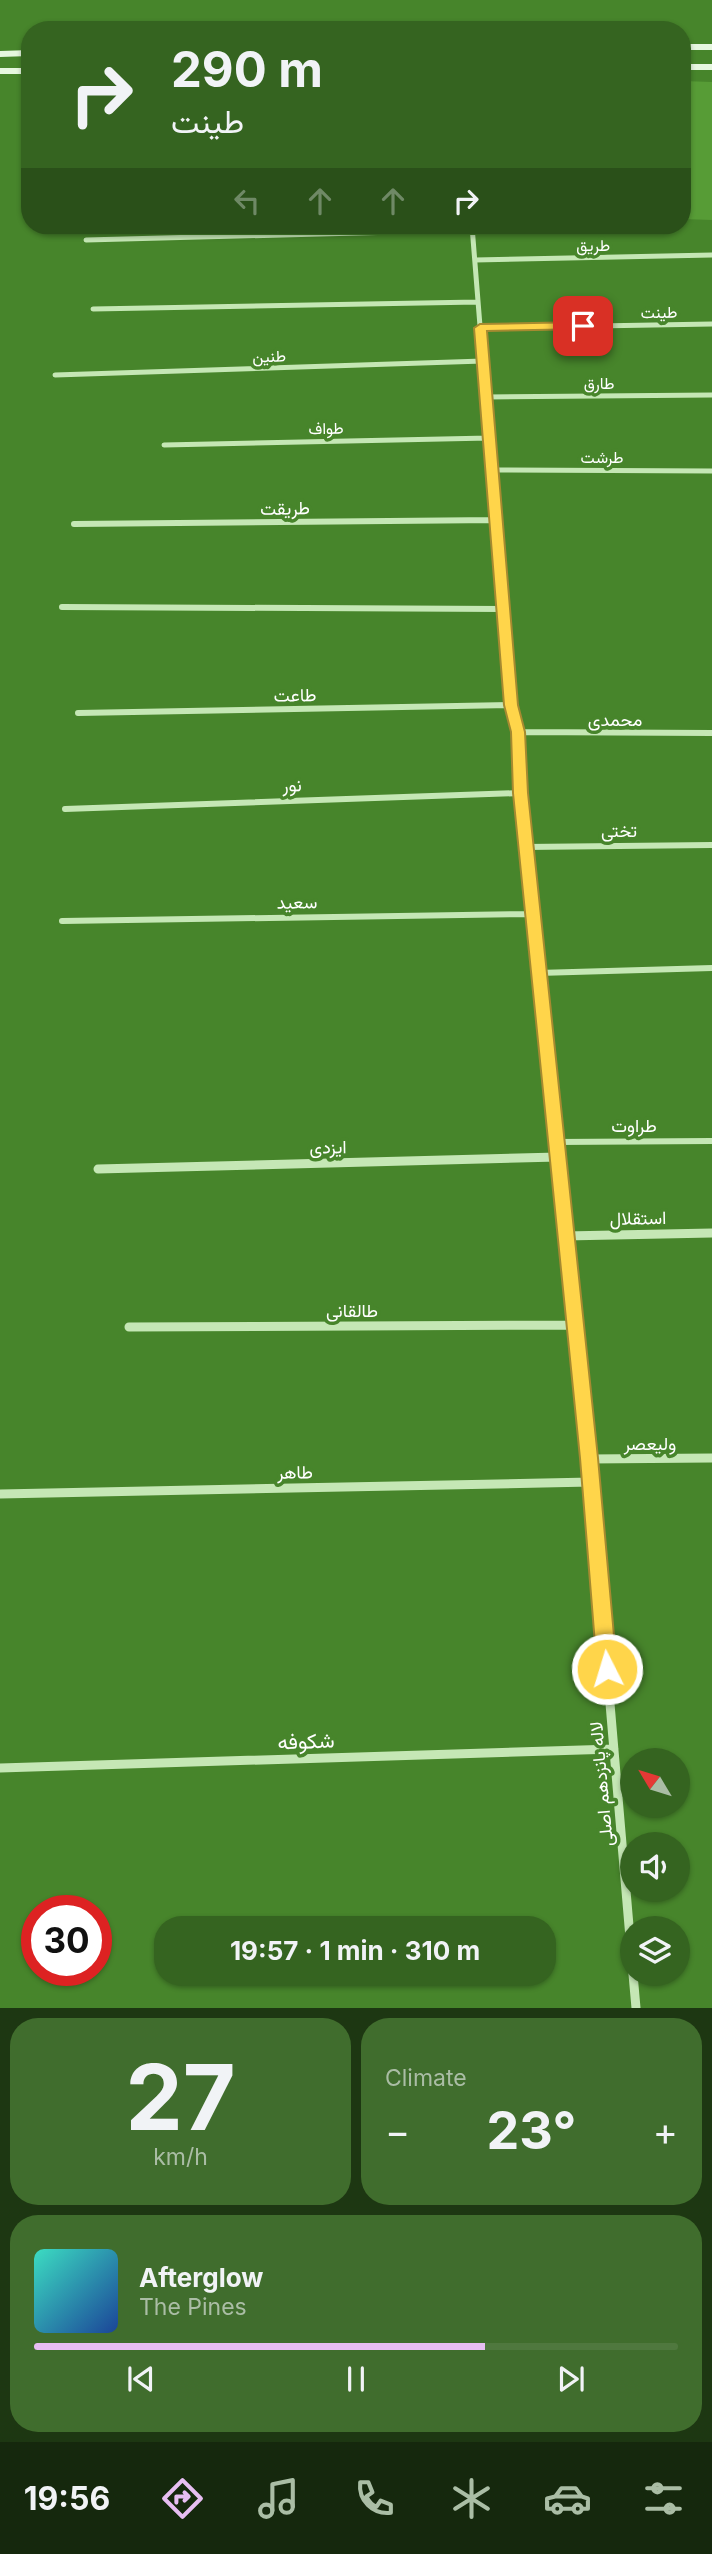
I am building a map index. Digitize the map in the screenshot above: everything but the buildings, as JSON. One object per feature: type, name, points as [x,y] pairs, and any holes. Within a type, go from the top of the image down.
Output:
[{"type":"main road","points":[[691,47],[712,47]]},
{"type":"main road","points":[[0,54],[21,53]]},
{"type":"main road","points":[[691,67],[712,67]]},
{"type":"main road","points":[[0,71],[21,71]]},
{"type":"street","points":[[86,240],[247,235]]},
{"type":"street","name":"لاله پانزدهم اصلی","points":[[473,235],[511,705],[518,732],[520,793],[589,1459],[628,1916]]},
{"type":"street","name":"طریق","points":[[475,260],[712,255]]},
{"type":"street","points":[[93,309],[478,302]]},
{"type":"street","name":"طینت","points":[[480,328],[712,324]]},
{"type":"street","name":"طنین","points":[[55,375],[483,361]]},
{"type":"street","name":"طارق","points":[[486,397],[712,395]]},
{"type":"street","name":"طواف","points":[[164,445],[489,438]]},
{"type":"street","name":"طرشت","points":[[492,470],[712,471]]},
{"type":"street","name":"طریقت","points":[[74,524],[496,520]]},
{"type":"street","points":[[62,607],[503,609]]},
{"type":"street","name":"طاعت","points":[[78,713],[511,705]]},
{"type":"street","name":"محمدی","points":[[518,732],[712,733]]},
{"type":"street","name":"نور","points":[[65,809],[520,793]]},
{"type":"street","name":"تختی","points":[[526,847],[712,845]]},
{"type":"street","name":"سعید","points":[[62,921],[533,914]]},
{"type":"street","points":[[538,973],[712,968]]},
{"type":"street","name":"طراوت","points":[[556,1142],[712,1141]]},
{"type":"street","name":"ایزدی","points":[[98,1168],[558,1157]]},
{"type":"street","name":"استقلال","points":[[565,1236],[712,1233]]},
{"type":"street","name":"طالقانی","points":[[129,1327],[575,1325]]},
{"type":"street","name":"ولیعصر","points":[[589,1459],[712,1458]]},
{"type":"street","name":"طاهر","points":[[0,1494],[591,1482]]},
{"type":"street","name":"شکوفه","points":[[0,1768],[614,1749]]},
{"type":"street","points":[[634,1986],[636,2008]]},
{"type":"green space","points":[[691,81],[712,82],[712,220],[691,219]]},
{"type":"route","points":[[583,326],[480,328],[511,705],[518,732],[520,793],[589,1458],[607,1669]]}]
